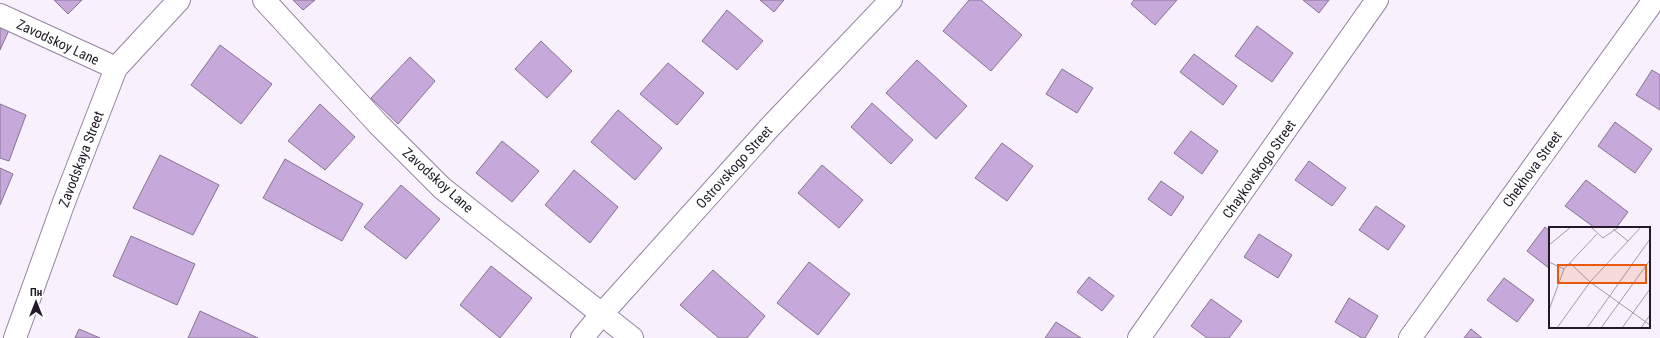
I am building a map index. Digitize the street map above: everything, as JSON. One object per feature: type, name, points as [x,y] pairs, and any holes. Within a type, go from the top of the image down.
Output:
[{"type":"street","name":"Zavodskaya Street","points":[[15,338],[64,202],[116,68],[179,0]]},
{"type":"street","name":"Zavodskoy Lane","points":[[264,0],[380,125],[442,188],[600,315],[632,338]]},
{"type":"street","name":"Ostrovskogo Street","points":[[582,338],[600,315],[770,127],[891,0]]},
{"type":"street","name":"Chaykovskogo Street","points":[[1139,338],[1377,0]]},
{"type":"street","name":"Chekhova Street","points":[[1410,338],[1654,0]]},
{"type":"street","name":"Zavodskoy Lane","points":[[0,15],[116,68]]},
{"type":"building","points":[[54,0],[82,0],[68,14]]},
{"type":"building","points":[[293,0],[315,0],[303,10]]},
{"type":"building","points":[[760,0],[784,0],[774,12]]},
{"type":"building","points":[[969,0],[981,0],[1022,35],[991,71],[943,31]]},
{"type":"building","points":[[1134,0],[1177,0],[1155,25],[1131,4]]},
{"type":"building","points":[[1303,0],[1329,0],[1319,13]]},
{"type":"building","points":[[727,10],[763,41],[737,70],[702,41]]},
{"type":"building","points":[[0,23],[10,28],[0,50]]},
{"type":"building","points":[[1257,26],[1293,53],[1272,82],[1235,56]]},
{"type":"building","points":[[541,41],[572,71],[547,98],[515,69]]},
{"type":"building","points":[[220,45],[272,84],[241,124],[191,85]]},
{"type":"building","points":[[1194,54],[1237,86],[1223,105],[1180,72]]},
{"type":"building","points":[[410,57],[435,81],[398,124],[371,98]]},
{"type":"building","points":[[917,60],[967,106],[936,139],[886,93]]},
{"type":"building","points":[[668,63],[704,93],[677,125],[640,94]]},
{"type":"building","points":[[1062,69],[1093,88],[1077,113],[1046,94]]},
{"type":"building","points":[[1652,70],[1660,75],[1660,110],[1636,95]]},
{"type":"building","points":[[872,103],[913,140],[891,164],[851,127]]},
{"type":"building","points":[[0,104],[26,115],[9,161],[0,158]]},
{"type":"building","points":[[320,104],[355,137],[325,170],[288,141]]},
{"type":"building","points":[[618,110],[662,148],[635,180],[591,142]]},
{"type":"building","points":[[1615,122],[1652,149],[1635,173],[1598,146]]},
{"type":"building","points":[[1191,131],[1218,151],[1202,174],[1174,153]]},
{"type":"building","points":[[502,141],[539,171],[512,202],[476,173]]},
{"type":"building","points":[[1002,143],[1033,166],[1007,201],[975,178]]},
{"type":"building","points":[[160,155],[219,185],[193,235],[133,208]]},
{"type":"building","points":[[285,159],[363,204],[342,241],[263,198]]},
{"type":"building","points":[[1309,161],[1346,188],[1332,206],[1295,180]]},
{"type":"building","points":[[822,165],[863,200],[839,228],[798,193]]},
{"type":"building","points":[[0,168],[13,174],[0,205]]},
{"type":"building","points":[[574,170],[618,207],[590,243],[545,205]]},
{"type":"building","points":[[1586,180],[1628,212],[1617,227],[1594,227],[1565,206]]},
{"type":"building","points":[[1161,181],[1184,197],[1171,216],[1148,199]]},
{"type":"building","points":[[401,185],[440,219],[406,259],[364,227]]},
{"type":"building","points":[[1376,206],[1405,226],[1388,250],[1359,230]]},
{"type":"building","points":[[1545,227],[1549,230],[1549,268],[1527,251]]},
{"type":"building","points":[[1259,234],[1292,255],[1278,278],[1244,257]]},
{"type":"building","points":[[131,236],[195,264],[177,305],[113,276]]},
{"type":"building","points":[[809,262],[850,294],[818,335],[777,303]]},
{"type":"building","points":[[491,266],[532,298],[500,338],[460,305]]},
{"type":"building","points":[[713,270],[765,316],[747,338],[719,338],[680,305]]},
{"type":"building","points":[[1089,277],[1114,296],[1102,311],[1077,292]]},
{"type":"building","points":[[1504,278],[1534,300],[1517,322],[1487,300]]},
{"type":"building","points":[[1349,298],[1378,316],[1365,338],[1362,338],[1335,322]]},
{"type":"building","points":[[1211,299],[1242,321],[1229,338],[1207,338],[1191,326]]},
{"type":"building","points":[[200,311],[258,338],[188,338]]},
{"type":"building","points":[[1056,322],[1081,338],[1045,338]]},
{"type":"building","points":[[79,329],[100,338],[75,338]]},
{"type":"building","points":[[1471,329],[1482,338],[1464,338]]}]
